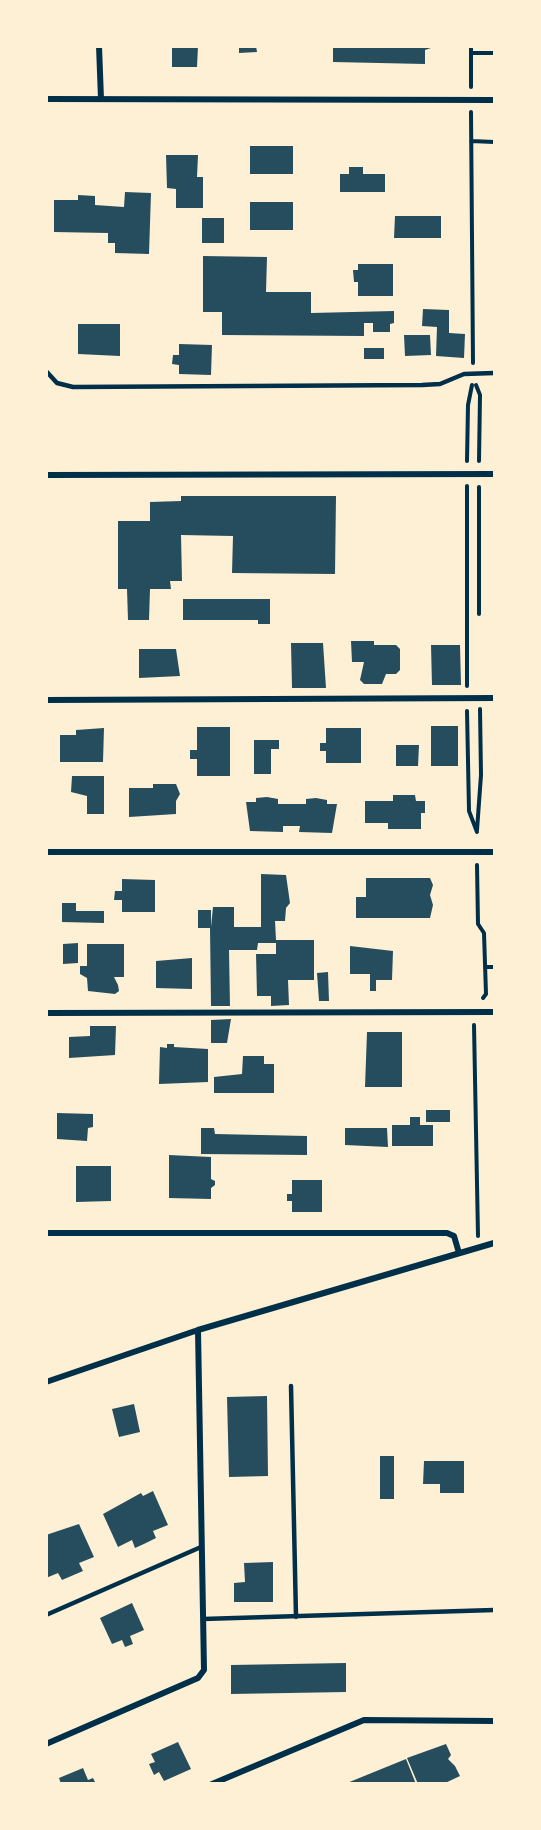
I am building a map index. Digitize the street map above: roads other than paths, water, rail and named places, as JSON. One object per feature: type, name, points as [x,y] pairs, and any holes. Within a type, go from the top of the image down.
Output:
[{"type":"street","points":[[99,46],[101,99]]},
{"type":"street","points":[[46,99],[495,100]]},
{"type":"street","points":[[46,475],[495,474]]},
{"type":"street","points":[[46,700],[495,698]]},
{"type":"street","points":[[46,852],[495,852]]},
{"type":"street","points":[[46,1013],[495,1012]]},
{"type":"street","points":[[46,1233],[447,1233],[454,1236],[459,1253]]},
{"type":"street","points":[[46,1382],[198,1330],[495,1243]]},
{"type":"street","points":[[46,1744],[198,1678],[204,1670],[198,1330]]},
{"type":"street","points":[[212,1784],[364,1720],[495,1721]]},
{"type":"lane","points":[[46,371],[57,382],[73,387],[422,385],[495,374]]},
{"type":"lane","points":[[291,1386],[297,1617]]},
{"type":"lane","points":[[46,1615],[201,1547]]},
{"type":"lane","points":[[203,1619],[495,1610]]}]
